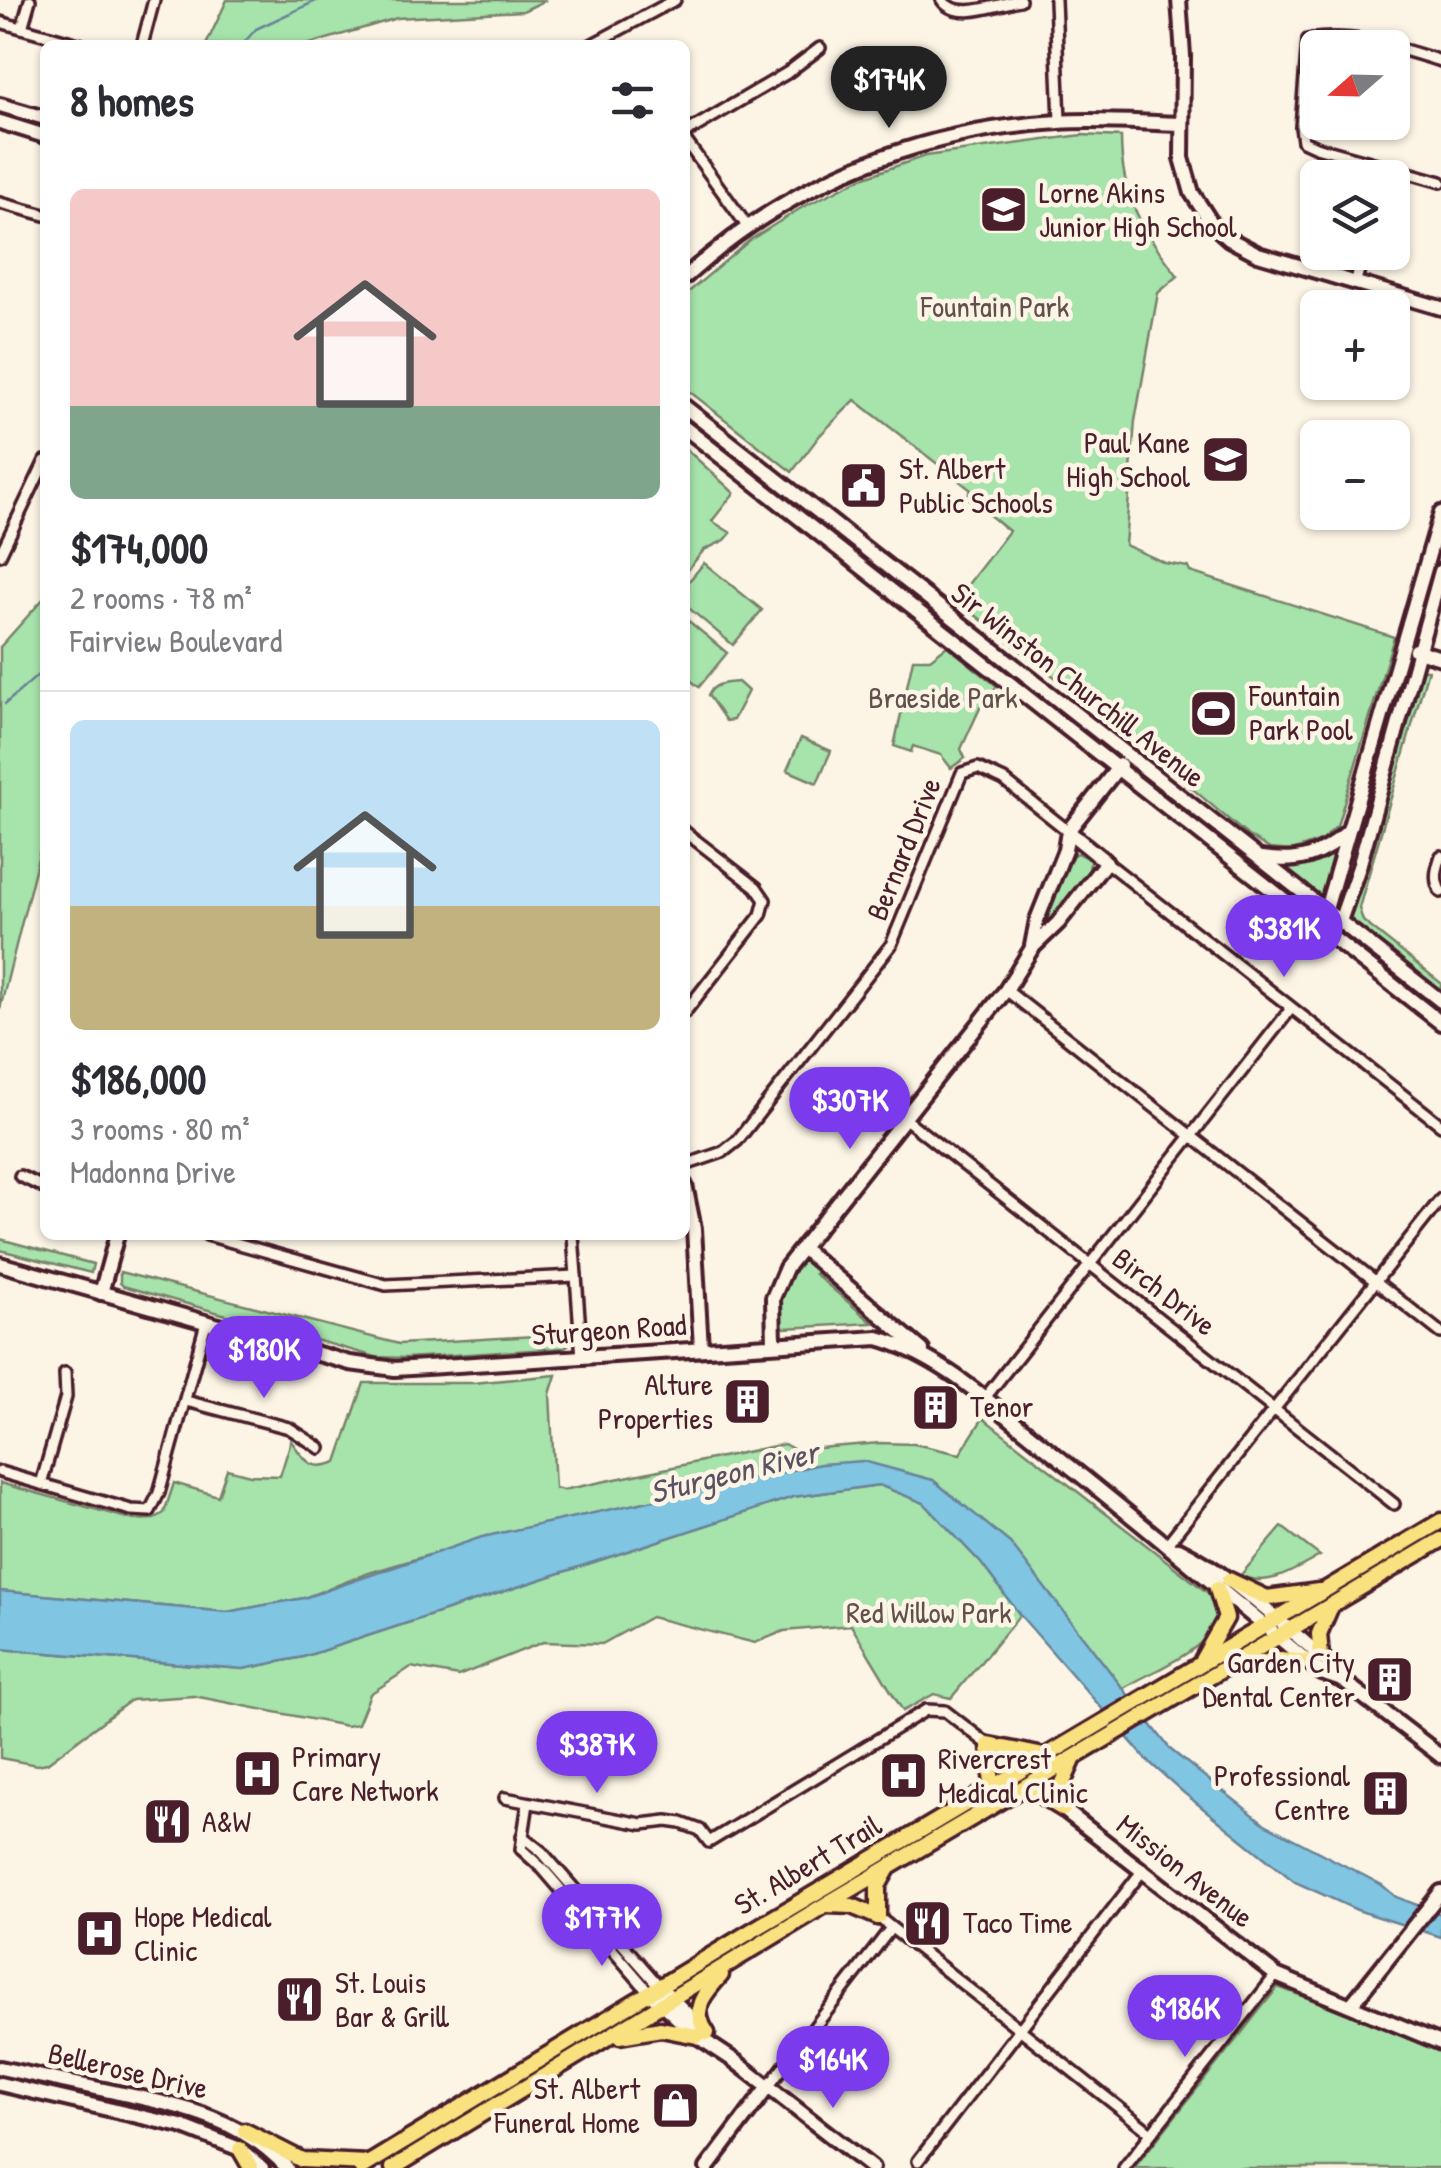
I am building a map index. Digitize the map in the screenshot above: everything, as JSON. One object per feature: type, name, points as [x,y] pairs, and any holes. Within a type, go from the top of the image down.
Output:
[{"type":"main road","points":[[1179,0],[1184,56],[1182,158],[1197,204],[1221,232],[1258,254],[1441,308]]},
{"type":"main road","points":[[0,106],[40,117]]},
{"type":"main road","points":[[0,122],[40,134]]},
{"type":"main road","points":[[690,273],[747,226],[815,185],[893,152],[972,131],[1060,122],[1181,124]]},
{"type":"main road","name":"Sir Winston Churchill Avenue","points":[[690,411],[1441,1001]]},
{"type":"main road","name":"Sir Winston Churchill Avenue","points":[[690,432],[1441,1023]]},
{"type":"main road","points":[[1320,928],[1441,513]]},
{"type":"main road","points":[[1334,939],[1441,572]]},
{"type":"main road","points":[[1404,648],[1441,658]]},
{"type":"main road","points":[[1032,948],[1068,832],[1127,755]]},
{"type":"main road","points":[[1256,856],[1298,860],[1315,856],[1350,829]]},
{"type":"main road","points":[[774,1344],[775,1290],[786,1268],[1006,990],[1032,948],[1058,923],[1106,862],[1068,832]]},
{"type":"main road","points":[[690,1209],[700,1348]]},
{"type":"main road","points":[[102,1293],[116,1240]]},
{"type":"main road","points":[[802,1248],[931,1358]]},
{"type":"main road","name":"Sturgeon Road","points":[[0,1264],[368,1367],[446,1368],[878,1338],[931,1358],[1167,1544],[1200,1559],[1223,1584],[1315,1659],[1332,1664],[1342,1680],[1441,1756]]},
{"type":"main road","name":"St. Albert Trail","points":[[365,2166],[1441,1520]]},
{"type":"main road","name":"St. Albert Trail","points":[[393,2168],[826,1905],[1441,1540]]},
{"type":"main road","points":[[1200,1664],[1226,1618],[1223,1584],[1266,1598],[1324,1590]]},
{"type":"main road","points":[[1220,1672],[1280,1658],[1315,1659],[1318,1634],[1331,1606]]},
{"type":"main road","points":[[992,1788],[989,1745],[1044,1756]]},
{"type":"main road","points":[[1064,1809],[1062,1785],[1074,1758]]},
{"type":"main road","points":[[1026,1786],[1064,1809]]},
{"type":"main road","name":"Mission Avenue","points":[[1064,1809],[1276,1975],[1441,2043]]},
{"type":"main road","points":[[826,1905],[852,1906],[878,1917],[878,1886],[888,1868]]},
{"type":"main road","points":[[1351,2004],[1439,1894]]},
{"type":"main road","points":[[702,2035],[700,2001],[731,1963]]},
{"type":"main road","points":[[654,1990],[702,2035],[872,2168]]},
{"type":"main road","points":[[604,2040],[661,2029],[702,2035]]},
{"type":"main road","name":"Bellerose Drive","points":[[0,2068],[182,2107],[246,2131],[288,2168]]},
{"type":"main road","name":"Bellerose Drive","points":[[0,2084],[181,2126],[240,2150],[262,2168]]},
{"type":"main road","points":[[708,2168],[768,2087]]},
{"type":"main road","points":[[246,2131],[302,2160],[365,2166]]},
{"type":"main road","points":[[240,2150],[251,2168]]},
{"type":"street","points":[[22,28],[30,0]]},
{"type":"street","points":[[143,40],[154,0]]},
{"type":"street","points":[[602,40],[676,0]]},
{"type":"street","points":[[942,0],[958,12],[1020,0]]},
{"type":"street","points":[[1055,0],[1060,122]]},
{"type":"street","points":[[0,22],[64,40]]},
{"type":"street","points":[[610,36],[613,40]]},
{"type":"street","points":[[1352,160],[1302,141],[1308,40],[1366,39],[1441,60]]},
{"type":"street","points":[[690,129],[787,73],[820,48]]},
{"type":"street","points":[[690,147],[747,226]]},
{"type":"street","points":[[1410,177],[1441,182]]},
{"type":"street","points":[[0,203],[40,215]]},
{"type":"street","points":[[1355,284],[1359,270]]},
{"type":"street","points":[[0,555],[40,471]]},
{"type":"street","name":"Bernard Drive","points":[[690,1163],[722,1152],[737,1141],[891,945],[962,773],[978,768],[1004,780],[1068,832]]},
{"type":"street","points":[[690,836],[766,900],[762,916],[690,1006]]},
{"type":"street","points":[[1441,856],[1436,872],[1441,892]]},
{"type":"street","points":[[1106,862],[1441,1125]]},
{"type":"street","points":[[1006,990],[1441,1333]]},
{"type":"street","points":[[984,1399],[1290,1010]]},
{"type":"street","name":"Birch Drive","points":[[903,1118],[1394,1504]]},
{"type":"street","points":[[20,1176],[40,1186]]},
{"type":"street","points":[[1167,1544],[1441,1198]]},
{"type":"street","points":[[241,1240],[386,1285],[576,1276]]},
{"type":"street","points":[[573,1240],[582,1358]]},
{"type":"street","points":[[0,1472],[150,1512],[160,1494],[206,1323]]},
{"type":"street","points":[[42,1484],[66,1396],[66,1372]]},
{"type":"street","points":[[186,1401],[289,1428],[320,1448]]},
{"type":"street","points":[[505,1798],[642,1824],[681,1823],[700,1830],[709,1842],[926,1710],[945,1711],[989,1745]]},
{"type":"street","points":[[528,1803],[522,1849],[654,1990]]},
{"type":"street","points":[[522,1836],[542,1852],[590,1908],[654,1990]]},
{"type":"street","points":[[918,2161],[1143,1870]]},
{"type":"street","points":[[585,1919],[590,1908]]},
{"type":"street","points":[[878,1917],[1151,2133]]},
{"type":"street","points":[[768,2087],[891,1928]]},
{"type":"street","points":[[1124,2168],[1276,1975]]},
{"type":"green space","points":[[227,0],[546,0],[523,11],[397,18],[324,40],[208,40]]},
{"type":"green space","name":"Fountain Park","points":[[1082,135],[1121,137],[1125,178],[1136,212],[1178,276],[1158,293],[1135,421],[1125,545],[1165,563],[1188,567],[1190,572],[1394,637],[1337,826],[1321,841],[1292,851],[1270,849],[1248,836],[1134,739],[956,600],[1009,531],[967,497],[971,490],[855,400],[820,435],[792,472],[690,392],[690,291],[750,240],[801,208],[862,178],[925,156]]},
{"type":"green space","points":[[690,453],[734,493],[712,521],[731,533],[704,550],[690,567]]},
{"type":"green space","points":[[704,563],[762,610],[733,645],[690,609],[690,580]]},
{"type":"green space","points":[[40,603],[40,850],[0,1009],[0,647]]},
{"type":"green space","points":[[690,622],[727,653],[699,687],[690,680]]},
{"type":"green space","name":"Braeside Park","points":[[947,646],[997,686],[981,706],[961,749],[965,758],[951,768],[941,755],[913,746],[911,752],[894,746],[913,659],[930,659]]},
{"type":"green space","points":[[1409,661],[1342,897],[1335,907],[1393,701]]},
{"type":"green space","points":[[1421,670],[1428,670],[1359,908],[1363,921],[1441,983],[1441,995],[1352,923],[1349,916]]},
{"type":"green space","points":[[738,682],[748,691],[733,720],[726,721],[708,695],[717,686]]},
{"type":"green space","points":[[801,738],[831,751],[817,783],[787,770]]},
{"type":"green space","points":[[1337,851],[1325,893],[1316,896],[1284,871],[1287,866],[1306,864]]},
{"type":"green space","points":[[1077,853],[1090,860],[1089,873],[1047,922],[1045,917],[1068,858]]},
{"type":"green space","points":[[0,1239],[93,1264],[91,1273],[0,1250]]},
{"type":"green space","points":[[804,1256],[822,1271],[815,1274],[873,1323],[785,1328],[781,1325],[784,1288]]},
{"type":"green space","points":[[120,1272],[399,1344],[568,1334],[568,1345],[376,1357],[123,1286]]},
{"type":"green space","points":[[556,1375],[550,1394],[555,1488],[563,1490],[784,1444],[795,1450],[914,1444],[960,1454],[983,1418],[1208,1593],[1219,1617],[1191,1651],[1122,1689],[933,1480],[821,1464],[502,1533],[369,1573],[304,1598],[227,1612],[0,1591],[0,1483],[134,1520],[154,1519],[164,1513],[174,1483],[218,1496],[227,1469],[280,1476],[291,1441],[310,1463],[321,1466],[337,1462],[364,1383],[473,1383]]},
{"type":"green space","name":"Red Willow Park","points":[[879,1485],[924,1503],[981,1563],[1020,1615],[951,1698],[934,1694],[903,1711],[851,1625],[784,1631],[755,1643],[651,1617],[602,1644],[543,1642],[458,1676],[411,1667],[370,1694],[358,1724],[346,1726],[194,1696],[131,1700],[47,1763],[37,1765],[0,1758],[0,1649],[243,1669],[303,1657],[793,1497]]},
{"type":"green space","points":[[1282,1527],[1320,1556],[1272,1579],[1240,1576]]},
{"type":"green space","points":[[1278,1987],[1441,2048],[1441,2168],[1134,2168]]},
{"type":"water","points":[[863,1461],[933,1480],[1010,1543],[1171,1750],[1265,1824],[1382,1885],[1396,1897],[1441,1914],[1441,1937],[1357,1910],[1295,1882],[1184,1793],[1148,1761],[1020,1615],[981,1563],[924,1503],[879,1485],[793,1497],[303,1657],[243,1669],[0,1649],[0,1591],[227,1612],[304,1598],[482,1537],[821,1464]]},
{"type":"waterway","points":[[246,40],[256,29],[318,0]]},
{"type":"waterway","points":[[5,704],[40,673]]},
{"type":"place","name":"Lorne Akins Junior High School","points":[[1004,210]]},
{"type":"place","name":"Paul Kane High School","points":[[1225,460]]},
{"type":"place","name":"St. Albert Public Schools","points":[[864,486]]},
{"type":"place","name":"Fountain Park Pool","points":[[1214,713]]},
{"type":"place","name":"Alture Properties","points":[[748,1402]]},
{"type":"place","name":"Tenor","points":[[935,1407]]},
{"type":"place","name":"Garden City Dental Center","points":[[1390,1680]]},
{"type":"place","name":"Primary Care Network","points":[[257,1774]]},
{"type":"place","name":"Rivercrest Medical Clinic","points":[[903,1776]]},
{"type":"place","name":"Professional Centre","points":[[1385,1793]]},
{"type":"place","name":"A&W","points":[[167,1822]]},
{"type":"place","name":"Taco Time","points":[[928,1923]]},
{"type":"place","name":"Hope Medical Clinic","points":[[99,1934]]},
{"type":"place","name":"St. Louis Bar & Grill","points":[[300,2000]]},
{"type":"place","name":"St. Albert Funeral Home","points":[[675,2106]]},
{"type":"water label","name":"Sturgeon River","points":[[734,1472]]}]
